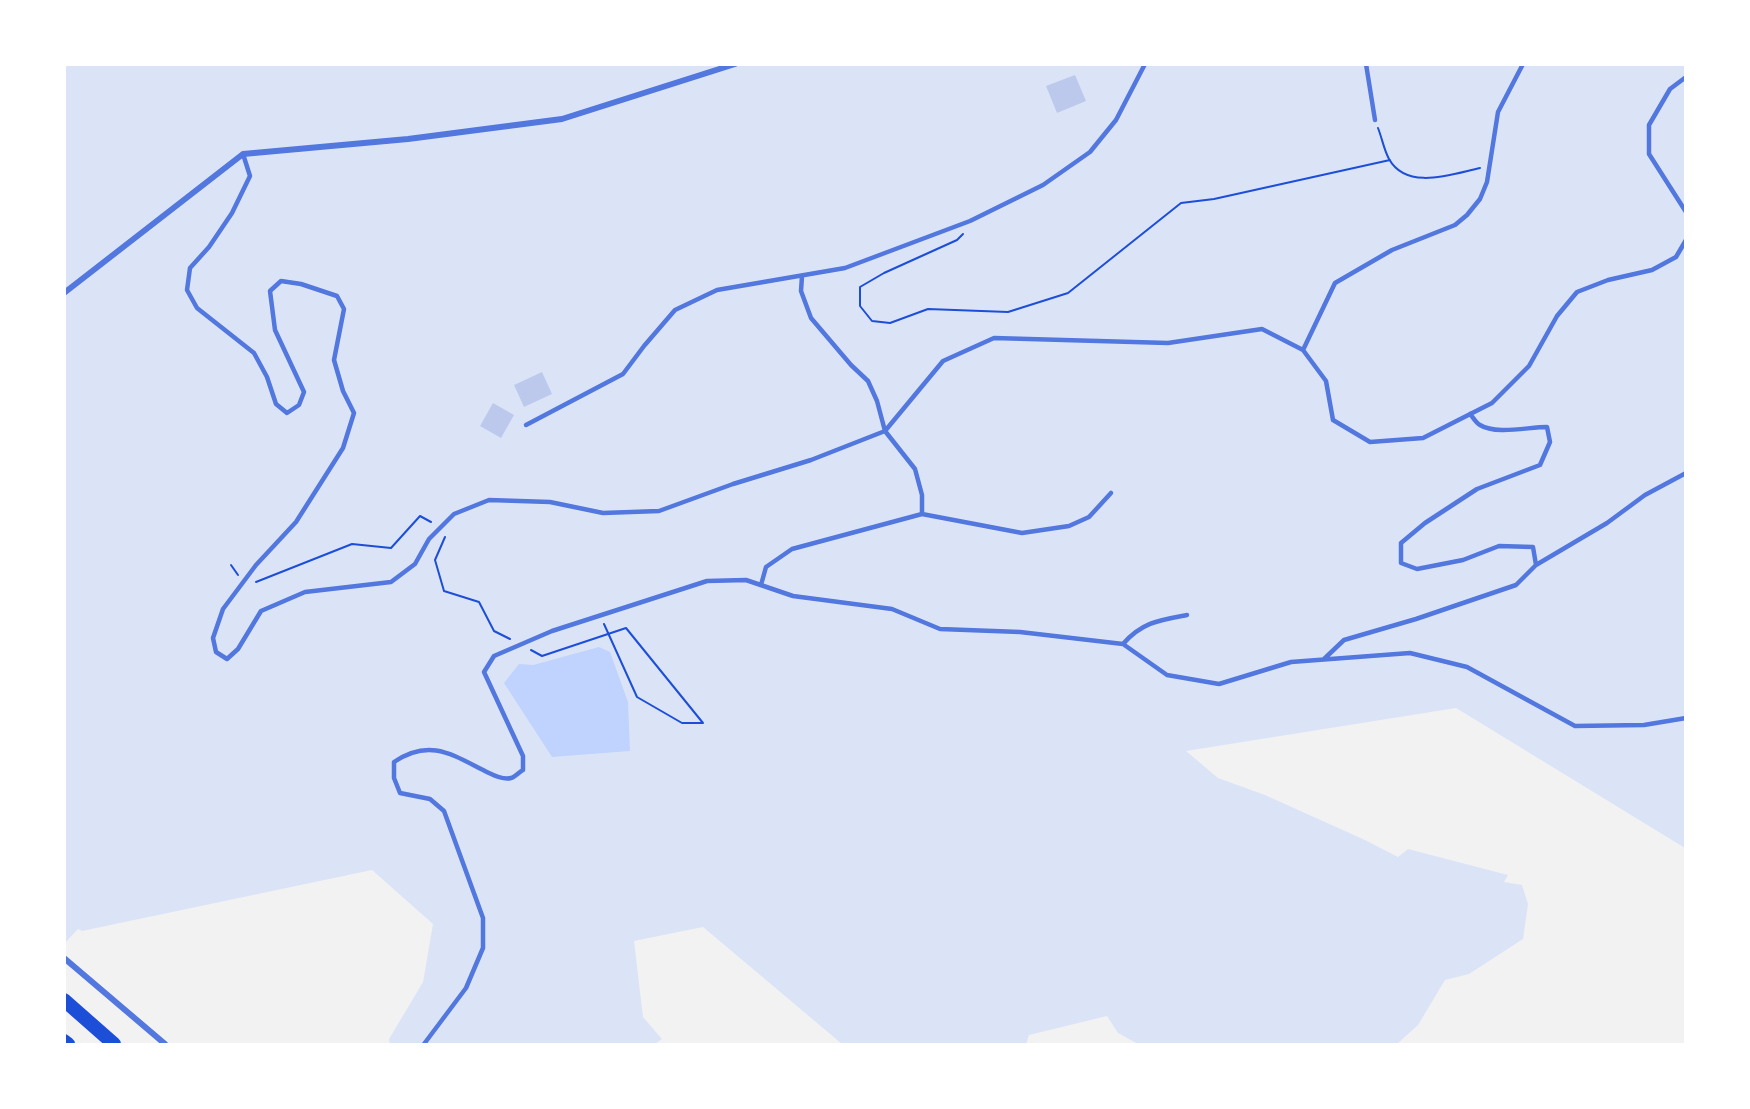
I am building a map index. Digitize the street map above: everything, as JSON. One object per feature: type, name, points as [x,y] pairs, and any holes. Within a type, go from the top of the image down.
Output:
[{"type":"main road","points":[[64,1000],[114,1044]]},
{"type":"main road","points":[[64,1041],[68,1044]]},
{"type":"street","points":[[64,293],[243,154],[408,139],[562,119],[735,64]]},
{"type":"street","points":[[64,958],[165,1044]]},
{"type":"lane","points":[[526,425],[623,374],[675,310],[717,290],[845,268],[970,221],[1043,185],[1090,152],[1116,120],[1145,64]]},
{"type":"lane","points":[[1366,64],[1375,120]]},
{"type":"lane","points":[[1303,350],[1335,283],[1392,250],[1455,225],[1480,199],[1487,182],[1498,112],[1523,64]]},
{"type":"lane","points":[[1686,77],[1670,89],[1649,125],[1649,154],[1686,212]]},
{"type":"lane","points":[[243,154],[250,176],[232,213],[209,247],[190,268],[187,290],[197,308],[254,353],[267,377],[276,404],[287,413],[299,405],[304,392],[275,330],[270,291],[281,281],[302,284],[337,296],[344,309],[334,360],[343,391],[354,413],[343,448],[296,522],[256,565],[223,609],[213,638],[216,652],[227,659],[238,649],[261,611],[305,592],[391,582],[415,564],[429,538],[454,514],[489,500],[550,502],[603,513],[659,511],[733,484],[811,460],[885,431],[943,361],[994,338],[1168,344],[1262,329],[1303,350],[1326,381],[1333,420],[1370,442],[1423,438],[1492,403],[1529,366],[1557,316],[1577,292],[1608,280],[1652,270],[1676,257],[1686,240]]},
{"type":"lane","points":[[802,276],[801,291],[811,318],[851,365],[868,381],[877,401],[885,431],[915,469],[922,495],[922,514]]},
{"type":"lane","points":[[1470,414],[1480,425],[1503,431],[1546,427],[1550,442],[1540,465],[1477,489],[1425,523],[1401,543],[1401,563],[1417,569],[1463,560],[1499,546],[1522,546],[1533,547],[1536,565]]},
{"type":"lane","points":[[1324,659],[1344,640],[1416,619],[1516,585],[1536,565],[1607,523],[1645,495],[1686,473]]},
{"type":"lane","points":[[761,585],[766,567],[792,549],[922,514],[1022,533],[1069,526],[1089,517],[1112,493]]},
{"type":"lane","points":[[424,1044],[466,988],[483,948],[483,918],[444,810],[430,799],[400,793],[394,778],[394,762],[408,753],[432,749],[452,755],[496,777],[510,778],[523,770],[523,756],[484,672],[494,656],[552,631],[707,581],[746,580],[793,596],[892,609],[940,629],[1020,632],[1123,644],[1167,675],[1219,684],[1291,662],[1410,653],[1467,667],[1575,726],[1644,725],[1686,718]]},
{"type":"lane","points":[[1123,644],[1133,632],[1154,621],[1187,615]]},
{"type":"path","points":[[1375,120],[1390,160],[1403,174],[1419,178],[1450,175],[1489,166]]},
{"type":"path","points":[[970,221],[968,230],[957,240],[860,287],[860,306],[872,321],[890,324],[928,309],[1008,312],[1068,293],[1181,202],[1214,199],[1390,160]]},
{"type":"path","points":[[246,585],[352,544],[391,548],[420,516],[439,525]]},
{"type":"path","points":[[448,530],[435,560],[444,591],[479,602],[494,631],[513,641]]},
{"type":"path","points":[[231,565],[241,579]]},
{"type":"path","points":[[523,646],[542,656],[626,628],[703,723],[682,723],[637,697],[600,615]]},
{"type":"shaded area","points":[[65,65],[1685,65],[1685,848],[1456,708],[1186,751],[1218,778],[1265,795],[1398,857],[1408,849],[1508,875],[1504,882],[1522,885],[1528,904],[1523,939],[1469,974],[1445,980],[1418,1025],[1397,1044],[1138,1044],[1118,1033],[1107,1016],[1029,1035],[1026,1044],[842,1044],[703,927],[634,941],[643,1017],[662,1039],[655,1044],[390,1044],[389,1039],[423,982],[433,924],[372,870],[82,931],[78,929],[65,943]]},
{"type":"water","points":[[599,647],[610,652],[628,702],[630,751],[552,757],[504,683],[519,664],[533,665]]},
{"type":"building","points":[[1075,75],[1086,101],[1057,113],[1046,86]]},
{"type":"building","points":[[542,372],[552,394],[524,407],[514,385]]},
{"type":"building","points":[[493,403],[514,415],[501,438],[480,426]]}]
